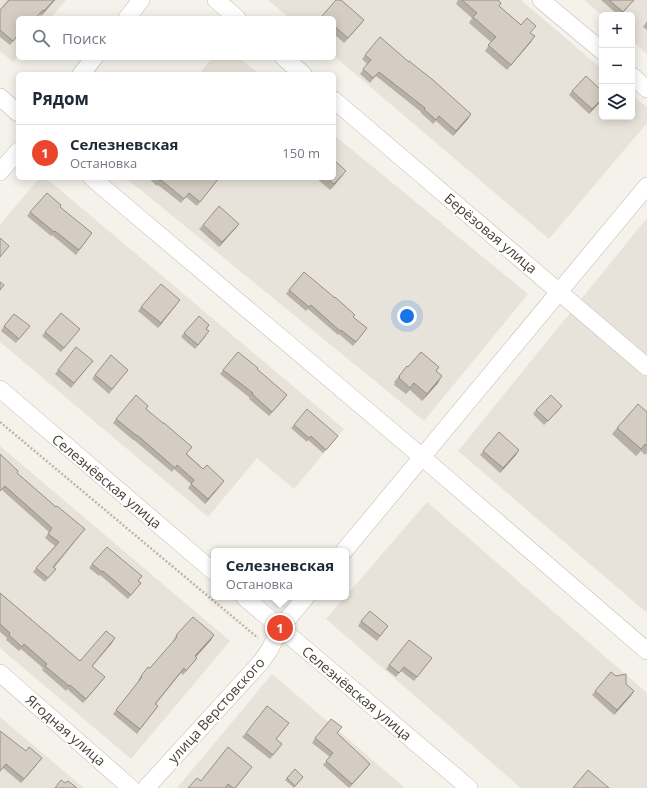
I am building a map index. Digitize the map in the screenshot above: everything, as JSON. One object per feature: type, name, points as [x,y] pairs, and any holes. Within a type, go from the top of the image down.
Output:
[{"type":"street","points":[[128,16],[141,0]]},
{"type":"street","points":[[216,0],[235,16]]},
{"type":"street","points":[[541,0],[599,48]]},
{"type":"street","points":[[83,72],[92,60]]},
{"type":"street","points":[[286,60],[301,72]]},
{"type":"street","points":[[635,79],[647,89]]},
{"type":"street","points":[[0,97],[16,111]]},
{"type":"street","name":"Берёзовая улица","points":[[336,102],[647,367]]},
{"type":"street","points":[[0,172],[16,153]]},
{"type":"street","points":[[94,180],[422,457],[647,652]]},
{"type":"street","points":[[346,548],[647,186]]},
{"type":"street","name":"Селезнёвская улица","points":[[0,390],[211,569]]},
{"type":"street","name":"Селезнёвская улица","points":[[247,600],[469,788]]},
{"type":"street","name":"улица Верстовского","points":[[146,788],[261,662],[270,649],[280,628],[303,600]]},
{"type":"street","name":"Ягодная улица","points":[[0,673],[131,788]]},
{"type":"path","points":[[0,422],[211,599]]},
{"type":"path","points":[[212,600],[270,649]]},
{"type":"shaded area","points":[[0,0],[66,0],[53,16],[16,16],[16,59],[13,62],[0,51]]},
{"type":"shaded area","points":[[268,0],[521,0],[599,66],[599,120],[635,120],[635,97],[647,107],[647,123],[549,239],[336,58],[336,16],[287,16]]},
{"type":"shaded area","points":[[584,0],[647,0],[647,54],[635,44],[635,12],[599,12]]},
{"type":"shaded area","points":[[210,60],[242,60],[256,72],[201,72]]},
{"type":"shaded area","points":[[336,137],[528,294],[424,421],[128,180],[336,180]]},
{"type":"shaded area","points":[[37,180],[48,180],[344,429],[294,489],[257,458],[208,517],[0,342],[0,225]]},
{"type":"shaded area","points":[[647,218],[647,613],[458,451]]},
{"type":"shaded area","points":[[0,446],[230,641],[131,759],[0,648]]},
{"type":"shaded area","points":[[427,502],[647,693],[647,788],[521,788],[326,619],[342,600],[349,600],[349,592]]},
{"type":"shaded area","points":[[272,674],[340,732],[405,788],[177,788]]},
{"type":"shaded area","points":[[0,717],[27,740],[84,788],[0,788]]},
{"type":"building","points":[[9,0],[54,0],[38,16],[16,16],[16,37],[13,41],[0,30],[0,10]]},
{"type":"building","points":[[336,0],[341,0],[364,20],[348,38],[336,28],[336,16],[322,16]]},
{"type":"building","points":[[462,0],[498,0],[501,3],[499,6],[521,25],[527,18],[536,26],[530,33],[535,36],[511,65],[488,45],[496,37],[473,17],[477,13]]},
{"type":"building","points":[[609,0],[634,0],[623,12]]},
{"type":"building","points":[[380,37],[433,80],[471,114],[456,131],[439,116],[436,120],[424,109],[425,108],[379,72],[373,78],[363,69],[371,60],[365,55]]},
{"type":"building","points":[[586,76],[599,88],[599,102],[592,109],[572,91]]},
{"type":"building","points":[[336,162],[346,171],[334,184],[329,180],[336,180]]},
{"type":"building","points":[[161,180],[217,180],[200,202],[189,193],[184,199]]},
{"type":"building","points":[[47,193],[61,205],[60,207],[92,233],[79,250],[30,212]]},
{"type":"building","points":[[219,206],[239,224],[222,242],[203,225]]},
{"type":"building","points":[[0,238],[9,246],[0,257]]},
{"type":"building","points":[[304,272],[335,297],[355,315],[353,317],[367,328],[356,342],[341,330],[340,331],[311,305],[309,307],[289,290]]},
{"type":"building","points":[[0,282],[4,285],[0,290]]},
{"type":"building","points":[[161,284],[180,300],[161,323],[141,307]]},
{"type":"building","points":[[61,313],[80,329],[64,348],[45,332]]},
{"type":"building","points":[[14,314],[30,326],[19,339],[4,326]]},
{"type":"building","points":[[199,316],[209,325],[206,329],[209,331],[198,345],[184,333]]},
{"type":"building","points":[[76,347],[93,361],[74,383],[58,370]]},
{"type":"building","points":[[238,352],[287,395],[272,412],[252,394],[253,393],[223,370]]},
{"type":"building","points":[[421,352],[439,367],[436,371],[442,376],[427,394],[414,383],[410,388],[399,378],[407,366],[408,367]]},
{"type":"building","points":[[111,355],[128,370],[112,389],[95,375]]},
{"type":"building","points":[[136,395],[148,406],[146,409],[192,447],[186,454],[203,469],[207,465],[224,481],[208,499],[191,484],[194,480],[177,465],[175,468],[116,419]]},
{"type":"building","points":[[551,395],[562,406],[548,421],[536,410]]},
{"type":"building","points":[[638,404],[647,412],[647,446],[645,444],[641,449],[617,428]]},
{"type":"building","points":[[307,409],[338,436],[326,450],[311,436],[309,438],[294,425]]},
{"type":"building","points":[[499,432],[519,450],[503,468],[483,451]]},
{"type":"building","points":[[0,454],[18,471],[17,473],[56,507],[57,506],[85,529],[53,567],[56,569],[48,578],[36,568],[59,542],[48,534],[52,528],[5,486],[0,491]]},
{"type":"building","points":[[107,547],[142,576],[138,581],[141,583],[131,595],[103,571],[102,572],[92,564]]},
{"type":"building","points":[[0,593],[80,661],[106,631],[115,638],[92,666],[105,677],[86,699],[45,666],[47,664],[24,644],[22,647],[0,624]]},
{"type":"building","points":[[370,611],[388,626],[380,636],[361,621]]},
{"type":"building","points":[[193,617],[214,635],[195,656],[197,658],[186,671],[184,668],[155,704],[158,706],[140,729],[116,710],[148,667],[150,668],[177,637],[177,634]]},
{"type":"building","points":[[409,640],[432,658],[417,677],[404,667],[399,673],[389,665]]},
{"type":"building","points":[[611,672],[616,676],[626,674],[626,684],[634,691],[617,710],[595,691]]},
{"type":"building","points":[[267,706],[289,723],[276,739],[282,744],[273,755],[246,733]]},
{"type":"building","points":[[331,719],[342,727],[337,733],[370,764],[352,784],[326,761],[333,753],[315,738]]},
{"type":"building","points":[[0,731],[26,751],[29,747],[42,758],[24,779],[6,764],[0,771]]},
{"type":"building","points":[[228,747],[252,767],[235,788],[228,784],[225,788],[188,788],[197,778],[201,781]]},
{"type":"building","points":[[295,769],[303,777],[295,786],[287,778]]},
{"type":"building","points":[[588,770],[609,788],[573,788]]},
{"type":"building","points":[[61,780],[65,783],[68,781],[77,788],[55,788]]},
{"type":"place","name":"Селезневская","points":[[280,628]]}]
